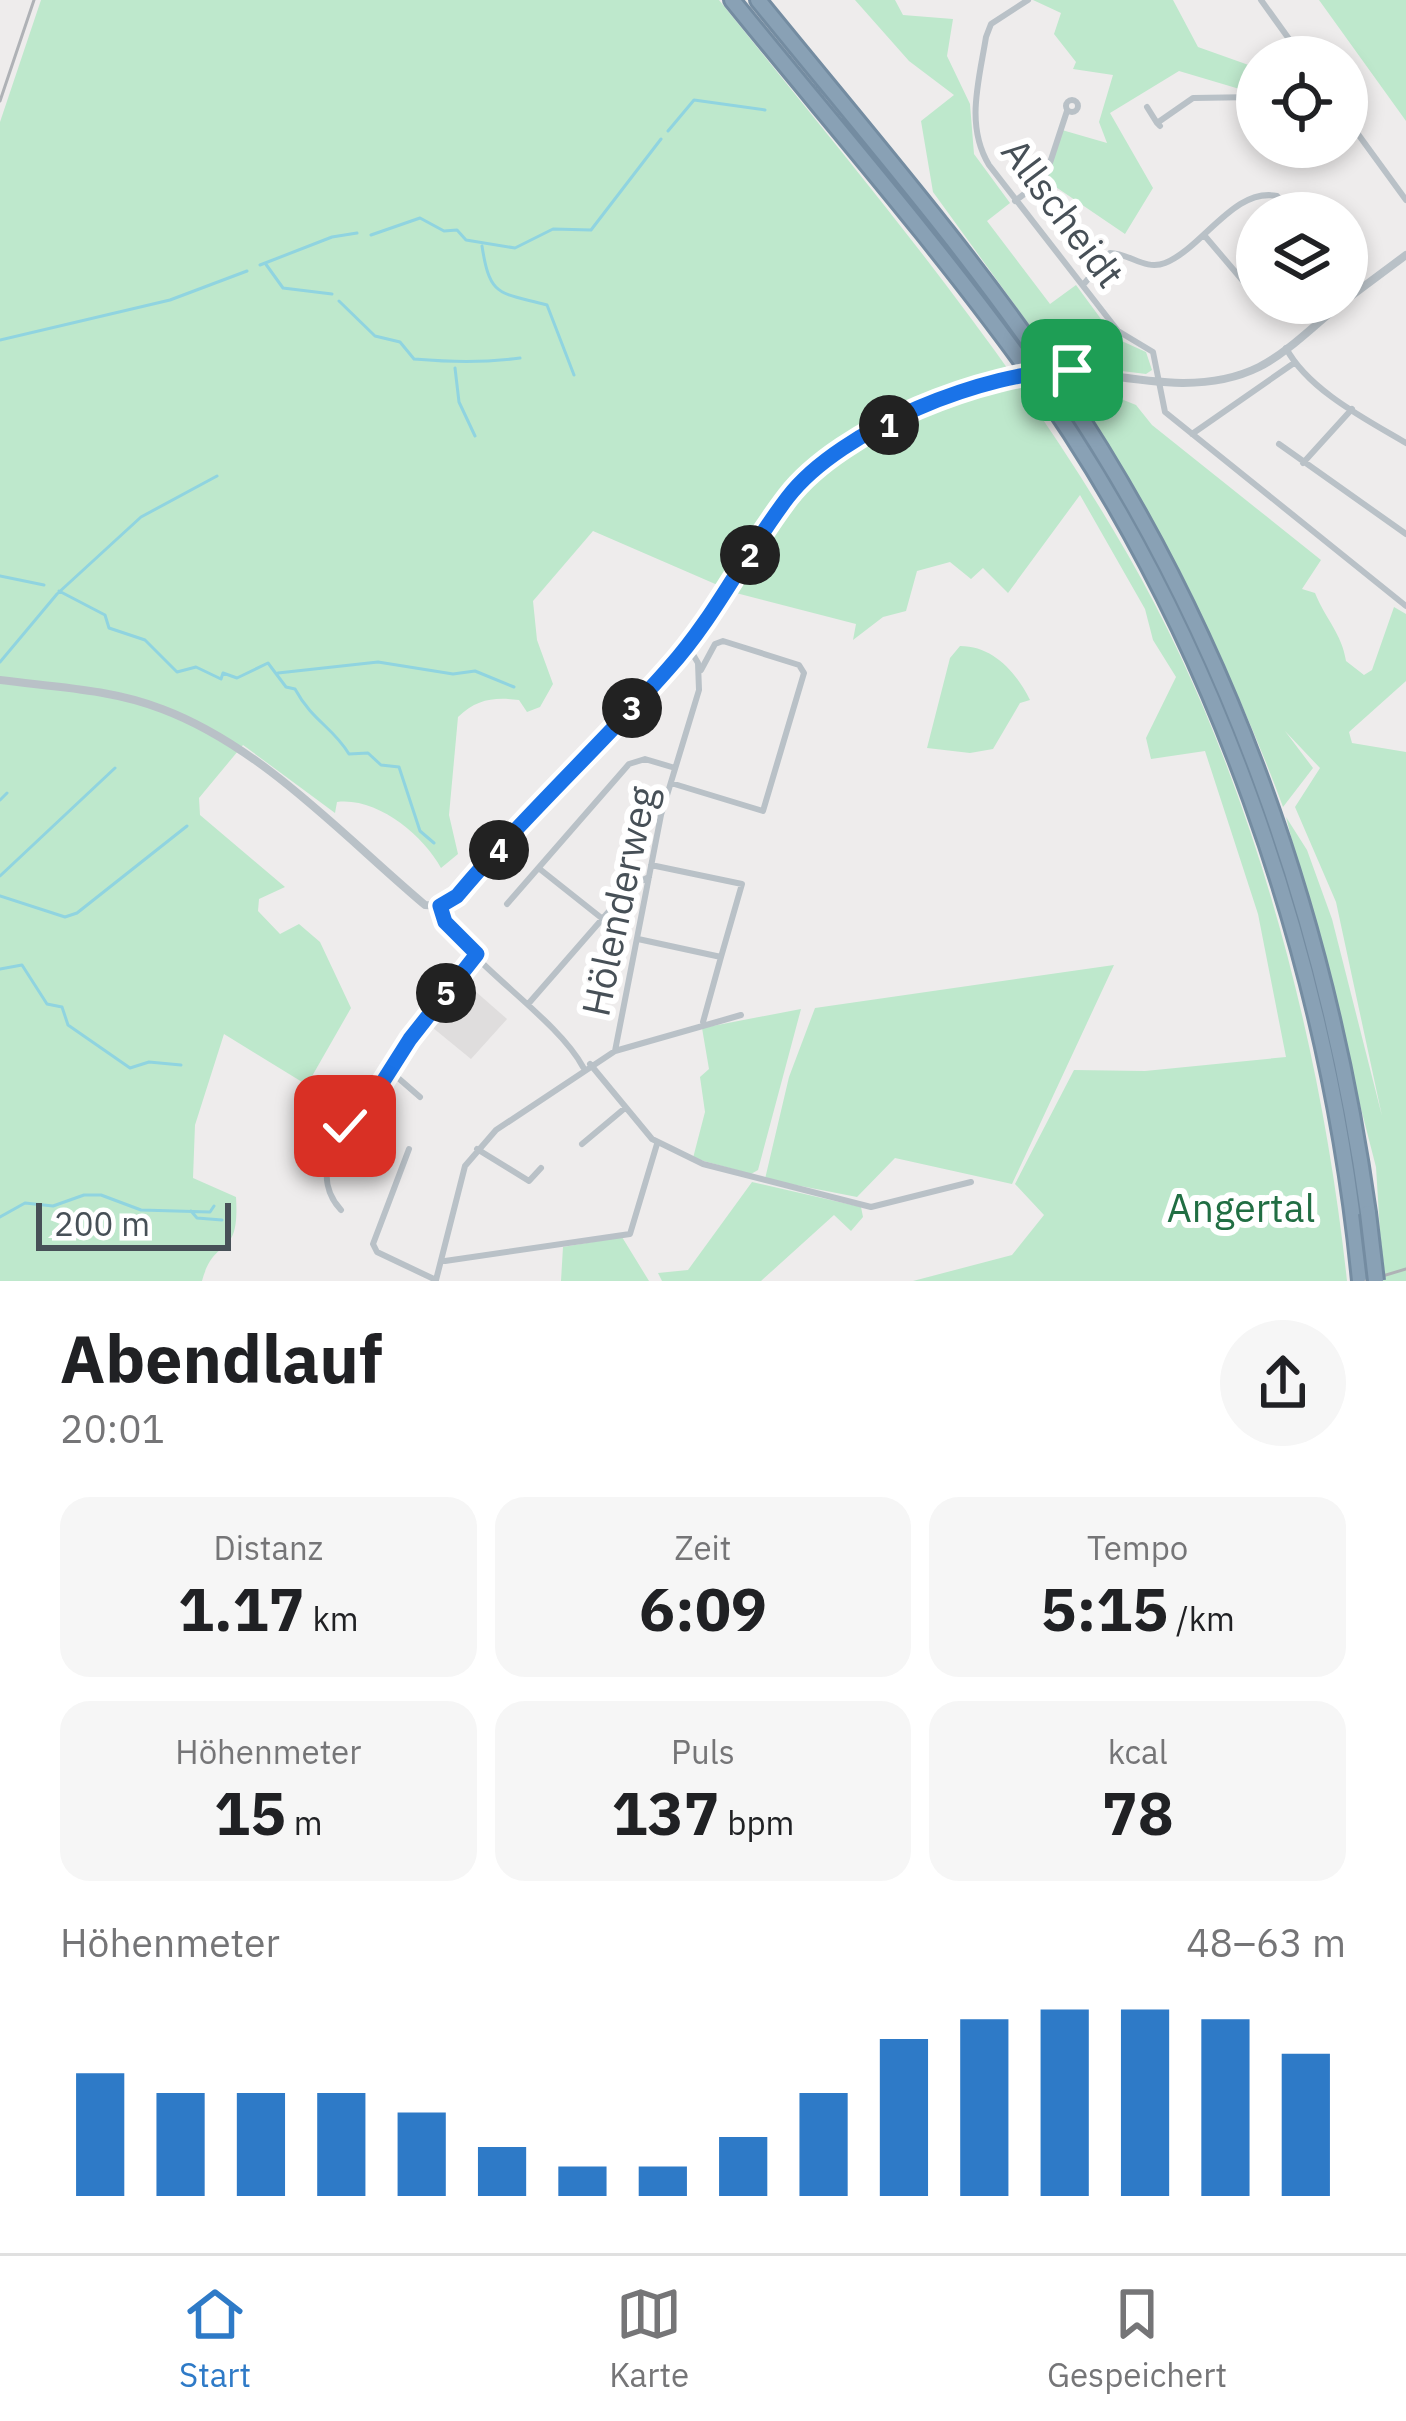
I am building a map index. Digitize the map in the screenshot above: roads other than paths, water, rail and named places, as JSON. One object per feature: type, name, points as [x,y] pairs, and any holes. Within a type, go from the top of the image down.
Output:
[{"type":"highway","points":[[732,0],[1023,363],[1146,566],[1229,748],[1279,887],[1319,1034],[1360,1281]]},
{"type":"highway","points":[[758,0],[963,253],[1062,389],[1163,557],[1233,709],[1296,876],[1347,1081],[1376,1281]]},
{"type":"highway","points":[[928,194],[963,253]]},
{"type":"street","name":"Allscheidt","points":[[1028,0],[991,24],[974,117],[979,148],[1118,331],[1154,352],[1165,412],[1406,606]]},
{"type":"street","points":[[1261,0],[1287,36]]},
{"type":"street","points":[[1147,107],[1159,124],[1193,98],[1236,97]]},
{"type":"street","points":[[1016,201],[1045,178],[1067,111]]},
{"type":"street","points":[[1368,148],[1406,200]]},
{"type":"street","points":[[1084,285],[1106,256],[1117,251],[1160,265],[1236,210]]},
{"type":"street","points":[[1204,235],[1236,273]]},
{"type":"street","points":[[1368,283],[1406,255]]},
{"type":"street","points":[[0,680],[102,693],[187,719],[245,753],[425,905],[440,906],[457,896],[686,649],[789,496],[823,463],[938,400],[1003,377],[1072,370],[1160,382],[1224,379],[1263,365],[1316,324]]},
{"type":"street","points":[[1286,348],[1294,363],[1352,409],[1406,443]]},
{"type":"street","points":[[1192,434],[1294,363]]},
{"type":"street","points":[[1303,464],[1352,409]]},
{"type":"street","points":[[1279,444],[1406,534]]},
{"type":"street","points":[[670,784],[765,809],[804,670],[721,641],[699,674],[686,649]]},
{"type":"street","name":"Hölenderweg","points":[[477,1149],[587,1066],[615,1051],[651,865],[698,694],[699,674]]},
{"type":"street","points":[[507,904],[629,764],[645,759],[675,768]]},
{"type":"street","points":[[651,865],[742,884],[703,1022]]},
{"type":"street","points":[[541,870],[604,920]]},
{"type":"street","points":[[529,1003],[631,886],[649,877]]},
{"type":"street","points":[[440,906],[445,922],[529,1003],[657,1144],[703,1164],[871,1208],[971,1182]]},
{"type":"street","points":[[637,938],[721,957]]},
{"type":"street","points":[[341,1210],[332,1201],[326,1170],[337,1142],[360,1123],[389,1070],[477,954]]},
{"type":"street","points":[[615,1051],[703,1022],[741,1015]]},
{"type":"street","points":[[389,1070],[420,1097]]},
{"type":"street","points":[[582,1144],[626,1108]]},
{"type":"street","points":[[445,1261],[630,1234],[657,1144]]},
{"type":"street","points":[[409,1150],[373,1244],[377,1252],[436,1280],[445,1261],[462,1176],[477,1149],[529,1181],[541,1168]]},
{"type":"waterway","points":[[668,131],[694,100],[765,110]]},
{"type":"waterway","points":[[371,235],[420,218],[444,231],[457,230],[466,240],[515,248],[553,229],[591,230],[661,139]]},
{"type":"waterway","points":[[260,265],[332,237],[357,233]]},
{"type":"waterway","points":[[482,246],[489,275],[499,290],[547,305],[574,375]]},
{"type":"waterway","points":[[265,263],[283,288],[332,294]]},
{"type":"waterway","points":[[0,340],[170,300],[247,271]]},
{"type":"waterway","points":[[339,301],[375,336],[400,342],[414,359],[520,358]]},
{"type":"waterway","points":[[455,368],[459,402],[475,436]]},
{"type":"waterway","points":[[0,662],[57,594],[141,517],[217,476]]},
{"type":"waterway","points":[[0,576],[44,585]]},
{"type":"waterway","points":[[59,591],[105,615],[109,628],[145,640],[177,672],[196,667],[221,679],[223,673],[237,678],[268,663],[349,754],[368,753],[381,765],[399,767],[420,831],[434,843]]},
{"type":"waterway","points":[[278,673],[378,662],[453,674],[475,671],[514,687]]},
{"type":"waterway","points":[[0,876],[115,768]]},
{"type":"waterway","points":[[0,800],[7,793]]},
{"type":"waterway","points":[[0,896],[65,917],[77,913],[187,826]]},
{"type":"waterway","points":[[0,969],[22,965],[47,1004],[62,1007],[68,1025],[130,1068],[149,1062],[181,1065]]},
{"type":"waterway","points":[[0,1217],[25,1203],[53,1206],[84,1195],[101,1195],[141,1210],[210,1212],[214,1206]]},
{"type":"waterway","points":[[191,1211],[197,1218],[222,1220]]},
{"type":"railway","points":[[0,101],[34,0]]},
{"type":"railway","points":[[1366,1281],[1406,1269]]},
{"type":"park label","name":"Angertal","points":[[1241,1208]]}]
